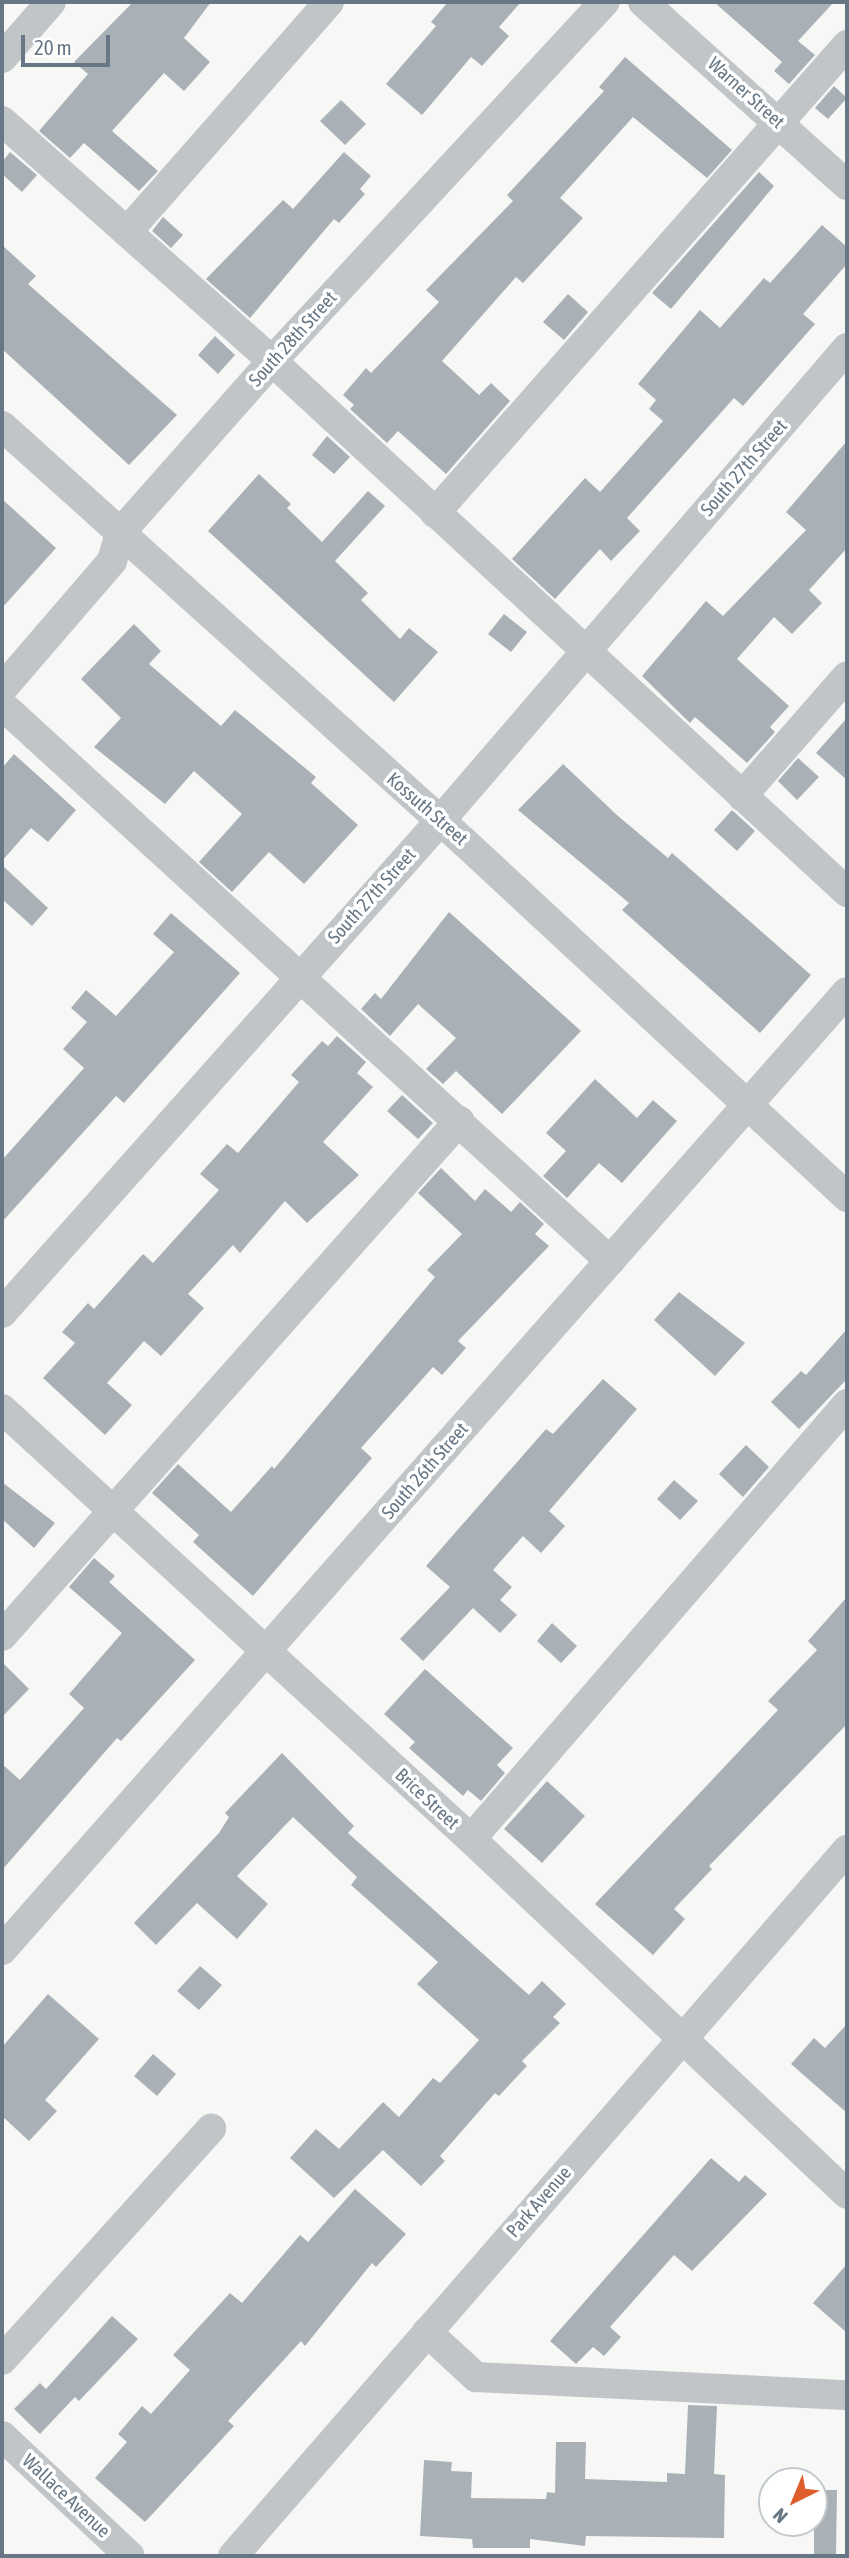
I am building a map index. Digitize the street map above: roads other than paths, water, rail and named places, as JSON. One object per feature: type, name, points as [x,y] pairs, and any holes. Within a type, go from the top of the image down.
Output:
[{"type":"street","points":[[2,58],[51,2]]},
{"type":"street","points":[[127,232],[329,2]]},
{"type":"street","name":"South 28th Street","points":[[2,689],[112,561],[120,533],[272,361],[605,2]]},
{"type":"street","name":"Warner Street","points":[[643,2],[847,185]]},
{"type":"street","points":[[435,513],[847,45]]},
{"type":"street","points":[[2,121],[272,361],[584,653],[847,892]]},
{"type":"street","name":"South 27th Street","points":[[2,1314],[440,821],[847,348]]},
{"type":"street","name":"Kossuth Street","points":[[2,426],[440,821],[847,1197]]},
{"type":"street","points":[[742,796],[847,676]]},
{"type":"street","points":[[2,705],[610,1261]]},
{"type":"street","name":"South 26th Street","points":[[2,1950],[847,992]]},
{"type":"street","points":[[2,1636],[459,1121]]},
{"type":"street","points":[[471,1839],[847,1404]]},
{"type":"street","name":"Brice Street","points":[[2,1409],[471,1839],[847,2194]]},
{"type":"street","name":"Park Avenue","points":[[233,2556],[680,2038],[847,1850]]},
{"type":"street","points":[[2,2360],[211,2129]]},
{"type":"street","points":[[427,2332],[476,2377],[847,2395]]},
{"type":"street","name":"Wallace Avenue","points":[[2,2436],[130,2556]]}]
